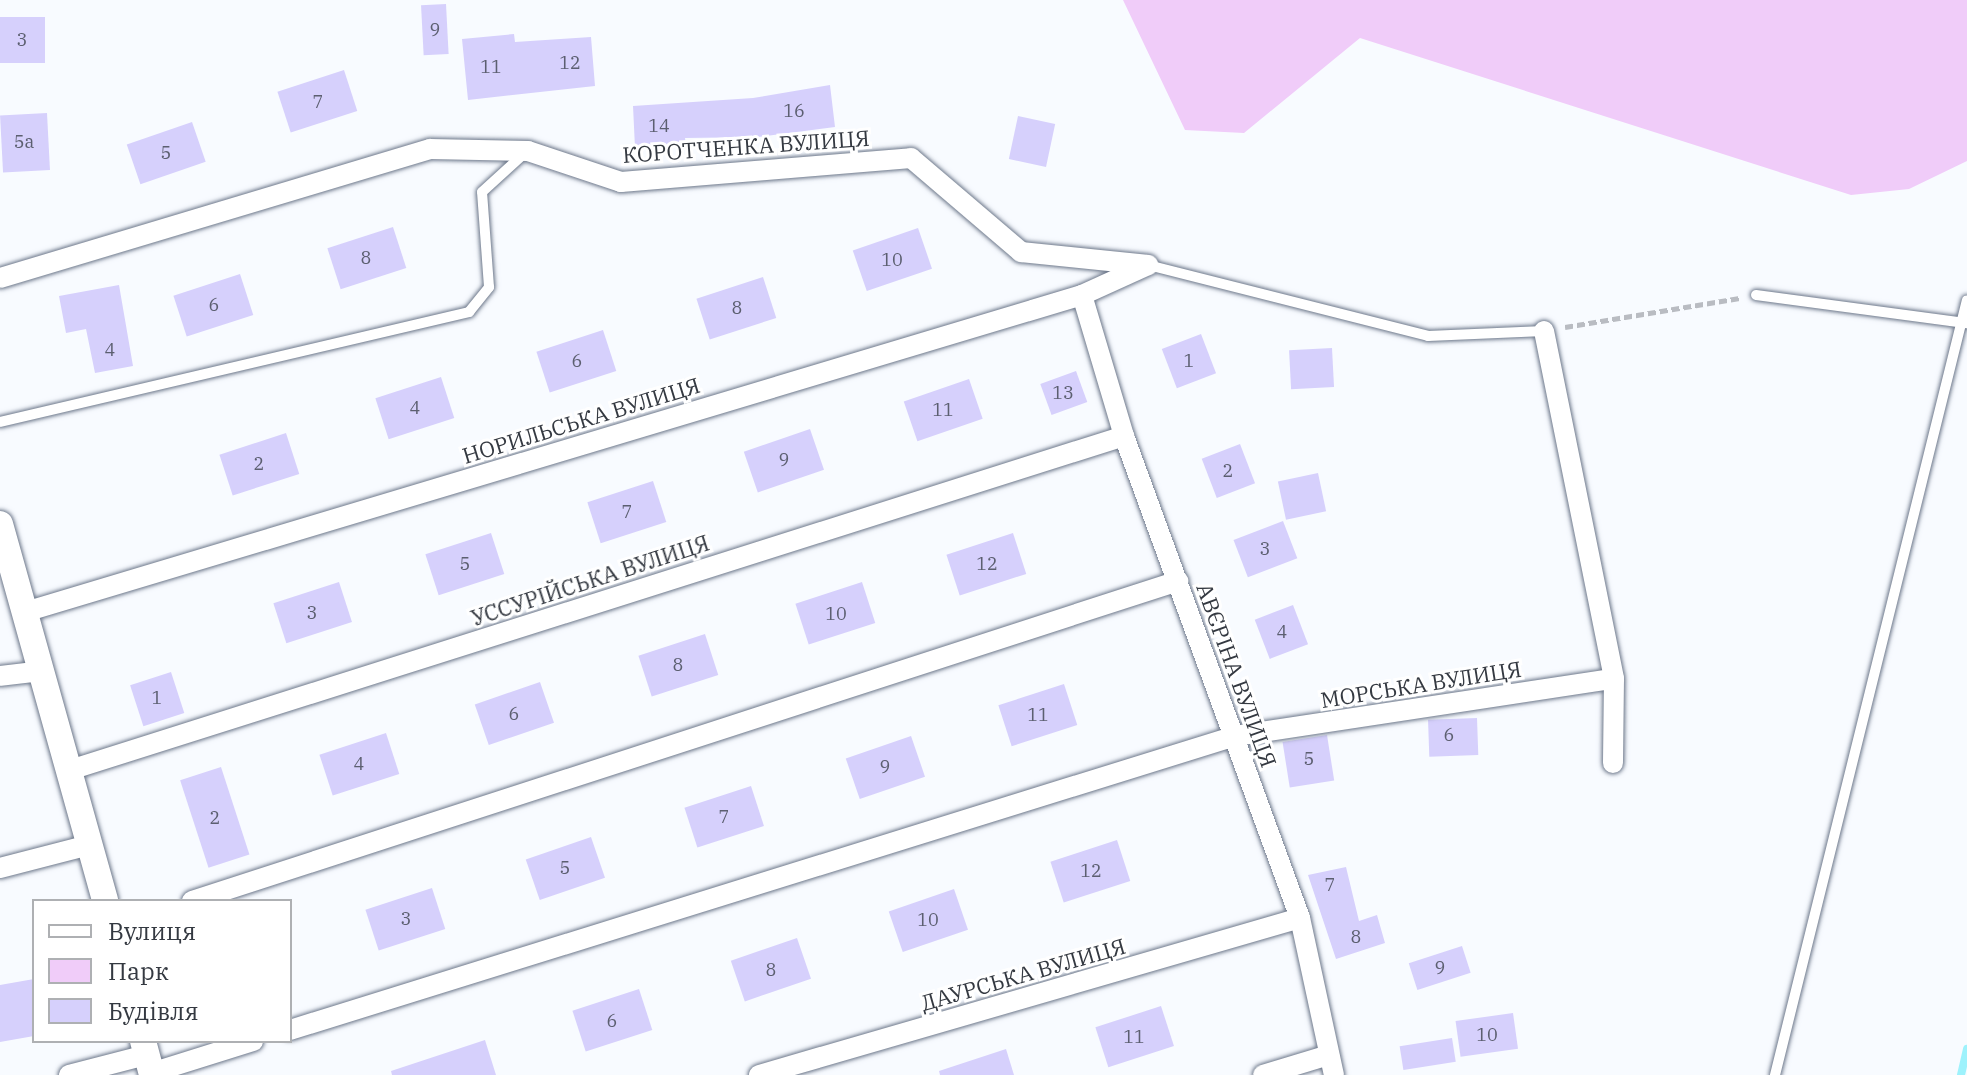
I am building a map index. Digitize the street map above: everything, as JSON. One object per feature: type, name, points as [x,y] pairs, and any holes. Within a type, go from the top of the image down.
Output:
[{"type":"street","name":"КОРОТЧЕНКА ВУЛИЦЯ","points":[[0,278],[430,149],[528,151],[621,182],[911,158],[1021,252],[1148,265]]},
{"type":"street","name":"НОРИЛЬСЬКА ВУЛИЦЯ","points":[[25,612],[1082,295],[1148,265]]},
{"type":"street","name":"АВЄРІНА ВУЛИЦЯ","points":[[1082,295],[1124,436],[1300,918],[1331,1065]]},
{"type":"street","points":[[1544,331],[1614,679],[1613,763]]},
{"type":"street","name":"УССУРІЙСЬКА ВУЛИЦЯ","points":[[70,770],[1124,436]]},
{"type":"street","points":[[0,524],[104,899]]},
{"type":"street","points":[[198,899],[1178,581]]},
{"type":"street","points":[[0,676],[42,671]]},
{"type":"street","name":"МОРСЬКА ВУЛИЦЯ","points":[[1235,736],[1614,679]]},
{"type":"street","points":[[292,1029],[1235,736]]},
{"type":"street","points":[[0,868],[89,845]]},
{"type":"street","name":"ДАУРСЬКА ВУЛИЦЯ","points":[[759,1075],[1300,918]]},
{"type":"street","points":[[69,1075],[242,1043]]},
{"type":"street","points":[[1263,1075],[1331,1065]]},
{"type":"lane","points":[[0,422],[469,312],[489,287],[482,192],[528,151]]},
{"type":"lane","points":[[1148,265],[1428,336],[1544,331]]},
{"type":"lane","points":[[1756,295],[1963,323]]},
{"type":"lane","points":[[1775,1075],[1967,300]]},
{"type":"path","points":[[1544,331],[1756,295]]},
{"type":"green space","points":[[1123,0],[1967,0],[1967,161],[1909,189],[1851,195],[1360,38],[1244,133],[1185,130]]},
{"type":"building","points":[[446,4],[449,54],[424,55],[421,5]]},
{"type":"building","points":[[0,17],[45,17],[45,63],[0,63]]},
{"type":"building","points":[[514,34],[515,42],[591,37],[595,86],[468,100],[462,39]]},
{"type":"building","points":[[344,70],[357,111],[291,133],[277,92]]},
{"type":"building","points":[[830,85],[835,127],[758,137],[685,138],[686,145],[635,148],[633,106],[753,98]]},
{"type":"building","points":[[47,113],[50,170],[3,172],[0,115]]},
{"type":"building","points":[[1018,116],[1055,124],[1046,167],[1009,159]]},
{"type":"building","points":[[192,122],[206,162],[140,184],[127,144]]},
{"type":"building","points":[[393,227],[406,268],[341,289],[327,248]]},
{"type":"building","points":[[918,228],[932,269],[867,291],[853,250]]},
{"type":"building","points":[[240,274],[253,315],[187,337],[173,296]]},
{"type":"building","points":[[763,277],[776,318],[710,340],[696,299]]},
{"type":"building","points":[[119,285],[133,366],[95,373],[86,329],[66,333],[59,296]]},
{"type":"building","points":[[603,330],[616,371],[550,393],[536,352]]},
{"type":"building","points":[[1201,334],[1216,373],[1177,388],[1162,349]]},
{"type":"building","points":[[1332,348],[1334,387],[1291,389],[1289,350]]},
{"type":"building","points":[[1076,371],[1087,402],[1052,415],[1040,384]]},
{"type":"building","points":[[441,377],[454,418],[389,439],[375,398]]},
{"type":"building","points":[[969,379],[983,419],[917,441],[904,401]]},
{"type":"building","points":[[810,429],[824,470],[758,492],[744,452]]},
{"type":"building","points":[[286,433],[299,474],[233,496],[219,455]]},
{"type":"building","points":[[1240,444],[1255,483],[1217,498],[1202,459]]},
{"type":"building","points":[[1318,473],[1326,511],[1286,520],[1278,482]]},
{"type":"building","points":[[653,481],[666,522],[601,543],[587,502]]},
{"type":"building","points":[[1283,521],[1297,558],[1248,577],[1234,540]]},
{"type":"building","points":[[491,533],[504,574],[439,595],[425,554]]},
{"type":"building","points":[[1013,533],[1026,574],[960,596],[946,555]]},
{"type":"building","points":[[339,582],[352,622],[286,643],[273,603]]},
{"type":"building","points":[[862,582],[875,623],[809,645],[795,604]]},
{"type":"building","points":[[1293,605],[1308,644],[1270,659],[1255,620]]},
{"type":"building","points":[[705,634],[718,675],[652,697],[638,656]]},
{"type":"building","points":[[171,672],[184,713],[143,726],[130,685]]},
{"type":"building","points":[[540,682],[554,723],[489,745],[475,704]]},
{"type":"building","points":[[1064,684],[1077,725],[1012,746],[998,705]]},
{"type":"building","points":[[1477,718],[1478,755],[1429,757],[1428,720]]},
{"type":"building","points":[[386,733],[399,774],[333,796],[319,755]]},
{"type":"building","points":[[1327,735],[1334,780],[1290,787],[1283,742]]},
{"type":"building","points":[[911,736],[925,777],[860,799],[846,758]]},
{"type":"building","points":[[221,767],[249,854],[209,868],[180,780]]},
{"type":"building","points":[[751,786],[764,826],[697,848],[684,808]]},
{"type":"building","points":[[591,837],[605,878],[540,900],[526,859]]},
{"type":"building","points":[[1117,840],[1130,881],[1064,903],[1050,862]]},
{"type":"building","points":[[1346,867],[1359,921],[1377,915],[1385,943],[1336,959],[1308,875]]},
{"type":"building","points":[[432,888],[445,929],[379,951],[365,910]]},
{"type":"building","points":[[954,889],[968,930],[903,952],[889,911]]},
{"type":"building","points":[[797,938],[811,979],[745,1001],[731,961]]},
{"type":"building","points":[[1462,946],[1471,973],[1417,990],[1409,963]]},
{"type":"building","points":[[32,979],[32,1036],[0,1042],[0,985]]},
{"type":"building","points":[[639,989],[652,1030],[586,1052],[572,1011]]},
{"type":"building","points":[[1161,1006],[1174,1046],[1108,1067],[1095,1027]]},
{"type":"building","points":[[1513,1013],[1518,1049],[1461,1057],[1456,1021]]},
{"type":"building","points":[[1452,1038],[1456,1062],[1403,1070],[1400,1046]]},
{"type":"building","points":[[485,1040],[496,1075],[392,1075],[391,1071]]},
{"type":"building","points":[[1006,1049],[1014,1075],[940,1075],[939,1071]]},
{"type":"waterway","points":[[1961,1075],[1967,1049]]}]
